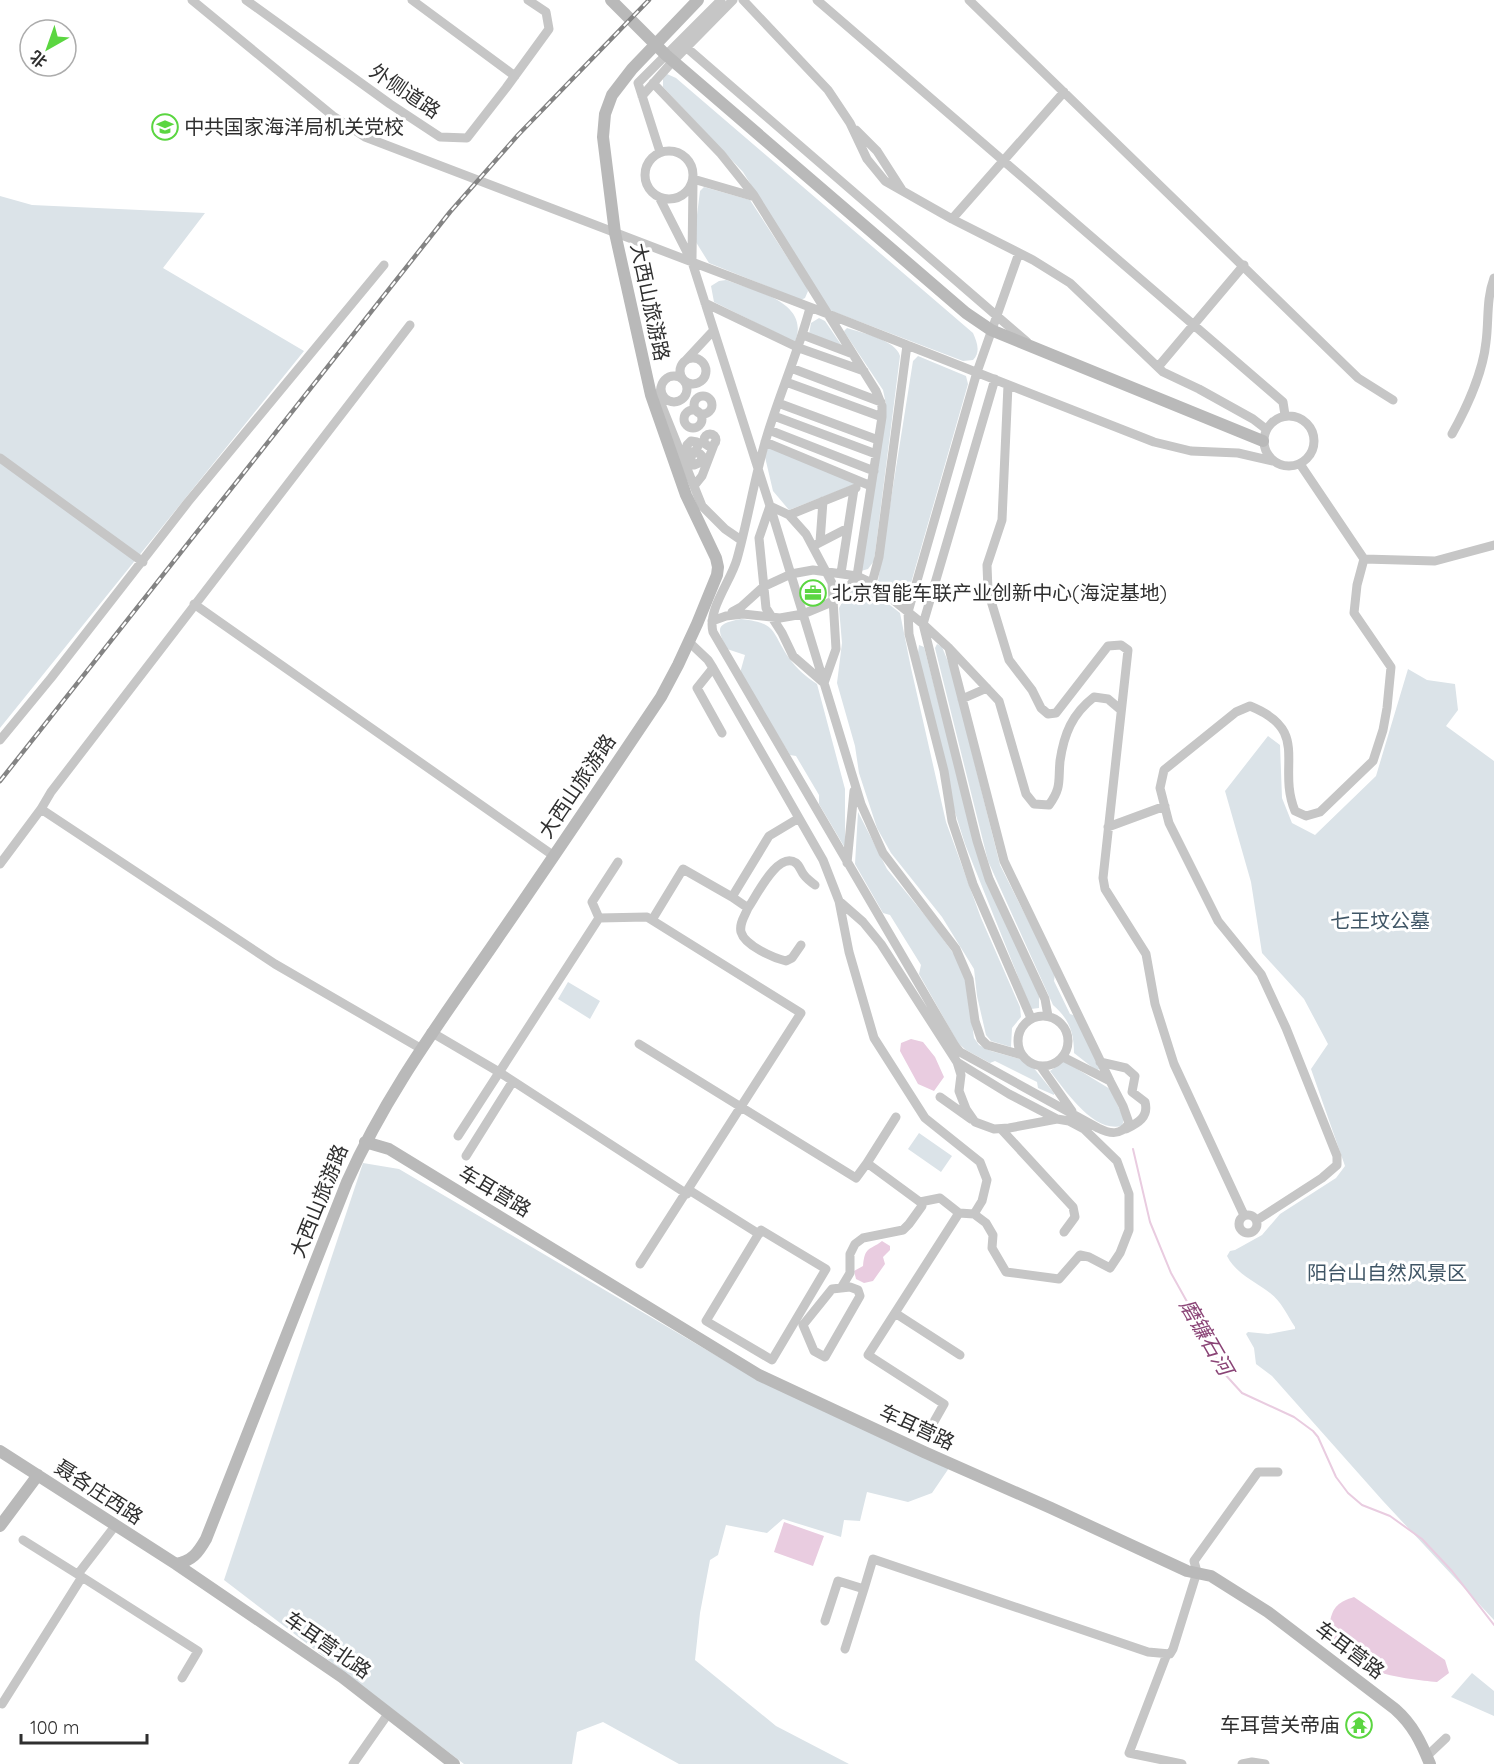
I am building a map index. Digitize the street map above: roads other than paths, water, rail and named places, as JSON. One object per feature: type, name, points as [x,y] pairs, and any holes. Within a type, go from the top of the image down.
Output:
[{"type":"street","points":[[192,0],[333,116],[365,137],[1155,442],[1191,451],[1238,453],[1287,466],[1300,464],[1308,458],[1312,451],[1313,432],[1305,421],[1296,416],[1285,415],[1274,420],[1264,435]]},
{"type":"street","name":"外侧道路","points":[[246,0],[390,104],[440,137],[467,138],[549,29],[546,12],[528,0]]},
{"type":"street","points":[[412,0],[515,76]]},
{"type":"street","points":[[611,0],[669,58],[966,313],[991,330],[1264,435]]},
{"type":"street","points":[[660,152],[638,83],[669,58],[721,0]]},
{"type":"street","points":[[642,96],[669,58],[687,48],[733,0]]},
{"type":"street","points":[[742,0],[828,90],[850,123],[877,151],[903,192],[1019,253],[1070,283],[1164,372],[1253,419],[1264,435],[1266,452],[1273,461]]},
{"type":"street","points":[[817,0],[1282,402],[1285,415]]},
{"type":"street","points":[[969,0],[1358,378],[1393,400]]},
{"type":"street","points":[[699,2],[710,13]]},
{"type":"street","name":"大西山旅游路","points":[[176,1564],[190,1560],[206,1539],[346,1182],[365,1142],[420,1048],[661,697],[689,642],[717,575],[716,558],[686,495],[651,395],[615,234],[603,137],[604,114],[612,95],[655,44],[699,2]]},
{"type":"street","points":[[687,48],[1028,344]]},
{"type":"street","points":[[653,83],[722,154],[755,197],[864,371],[880,402],[882,417],[874,471],[869,485],[858,576],[844,594],[803,614],[780,618],[743,614],[726,616]]},
{"type":"street","points":[[952,219],[1064,92]]},
{"type":"street","points":[[692,262],[693,167],[683,154],[675,151],[660,152],[648,163],[645,170],[647,186],[659,197],[692,262],[770,506],[861,804],[883,853],[956,949],[969,979],[975,1021],[981,1039],[987,1045],[1022,1055],[1034,1065],[1041,1067],[1057,1063],[1068,1049],[1067,1032],[1063,1025],[1048,1016],[1031,1018],[1020,1031],[1018,1040],[1022,1055]]},
{"type":"street","points":[[693,181],[755,197]]},
{"type":"street","points":[[659,197],[667,200],[683,196],[693,181]]},
{"type":"street","points":[[1019,253],[977,372],[908,612],[909,634],[944,771],[952,821],[973,884],[1031,1018]]},
{"type":"street","points":[[0,740],[143,562],[188,502],[384,265]]},
{"type":"street","points":[[1158,367],[1244,265]]},
{"type":"street","points":[[1452,434],[1462,416],[1484,353],[1488,294],[1494,278]]},
{"type":"street","points":[[705,303],[799,348],[864,371]]},
{"type":"street","points":[[810,308],[799,348],[778,403],[757,469],[737,562],[711,628],[960,1052],[1107,1132],[1115,1134],[1141,1121],[1146,1112],[1146,1105],[1132,1092],[1135,1076],[1130,1070],[1100,1062]]},
{"type":"street","points":[[0,864],[51,792],[194,604],[410,325]]},
{"type":"street","points":[[661,387],[662,394],[667,399],[678,400],[686,391],[681,368],[713,331]]},
{"type":"street","points":[[803,335],[853,354]]},
{"type":"street","points":[[872,583],[879,557],[907,345]]},
{"type":"street","points":[[685,361],[697,359],[704,364],[705,376],[699,383],[691,384],[677,376],[670,377],[664,380],[659,399],[675,436],[692,466],[694,486],[702,506],[725,529],[741,540]]},
{"type":"street","points":[[791,368],[880,402]]},
{"type":"street","points":[[995,379],[923,624],[989,879],[1045,999],[1048,1016]]},
{"type":"street","points":[[786,382],[882,417]]},
{"type":"street","points":[[1008,385],[1002,520],[987,565],[988,591],[1009,660],[1032,690],[1041,708],[1048,714],[1056,713],[1108,646],[1121,645],[1128,650],[1103,878],[1105,890],[1146,954],[1155,1004],[1174,1064],[1244,1215]]},
{"type":"street","points":[[778,403],[878,440]]},
{"type":"street","points":[[675,436],[694,428],[702,420],[698,412],[689,411],[684,417],[686,424],[694,428]]},
{"type":"street","points":[[774,416],[876,454]]},
{"type":"street","points":[[769,430],[874,471]]},
{"type":"street","points":[[694,486],[702,476],[715,442]]},
{"type":"street","points":[[765,442],[869,485]]},
{"type":"street","points":[[692,466],[701,462],[702,458],[699,453],[695,453]]},
{"type":"street","points":[[0,458],[143,562]]},
{"type":"street","points":[[1257,1220],[1322,1178],[1337,1165],[1337,1156],[1286,1028],[1261,974],[1218,921],[1169,824],[1160,788],[1164,770],[1236,712],[1250,706],[1279,722],[1286,734],[1289,758],[1289,797],[1295,812],[1306,816],[1320,812],[1373,761],[1387,708],[1391,667],[1354,613],[1357,585],[1364,559],[1300,464]]},
{"type":"street","points":[[789,515],[869,485]]},
{"type":"street","points":[[841,573],[854,489]]},
{"type":"street","points":[[840,494],[851,506]]},
{"type":"street","points":[[816,544],[823,501]]},
{"type":"street","points":[[770,506],[789,515],[816,544],[832,583],[836,649],[824,683]]},
{"type":"street","points":[[770,506],[759,538],[766,608],[793,656],[824,683]]},
{"type":"street","points":[[816,544],[848,528]]},
{"type":"street","points":[[1364,559],[1435,561],[1494,544]]},
{"type":"street","points":[[712,621],[741,608],[763,586],[791,574],[813,570],[826,571],[858,576],[872,583],[949,648],[999,701],[1026,794],[1034,804],[1049,805],[1058,793],[1060,760],[1067,729],[1083,706],[1094,697],[1108,699],[1121,710]]},
{"type":"street","points":[[194,604],[554,856]]},
{"type":"street","points":[[912,646],[915,640],[919,639],[929,645]]},
{"type":"street","points":[[689,642],[713,668],[823,860],[839,901],[849,952],[874,1038],[925,1118],[980,1162],[987,1180],[982,1201],[974,1214]]},
{"type":"street","points":[[949,648],[1004,861],[1128,1117],[1129,1123],[1122,1132]]},
{"type":"street","points":[[713,668],[697,688],[723,733]]},
{"type":"street","points":[[962,699],[987,688]]},
{"type":"street","points":[[847,863],[855,785]]},
{"type":"street","points":[[1108,827],[1165,806]]},
{"type":"street","points":[[40,809],[276,964],[420,1048]]},
{"type":"street","points":[[732,897],[769,836],[799,818]]},
{"type":"street","points":[[801,945],[792,958],[786,961],[770,957],[745,938],[741,933],[741,924],[772,871],[781,863],[789,861],[796,863],[802,874],[815,885]]},
{"type":"street","points":[[599,918],[592,902],[618,862]]},
{"type":"street","points":[[652,920],[683,869],[732,897],[748,909]]},
{"type":"street","points":[[839,901],[863,922],[881,944],[957,1062],[962,1075],[959,1091],[966,1109],[975,1122]]},
{"type":"street","points":[[599,918],[647,917],[801,1013],[640,1264]]},
{"type":"street","points":[[458,1136],[599,918]]},
{"type":"street","points":[[431,1032],[759,1234]]},
{"type":"street","points":[[639,1044],[856,1178],[896,1117]]},
{"type":"street","points":[[1063,1057],[1110,1081]]},
{"type":"street","points":[[920,1202],[940,1198],[959,1213],[974,1214],[986,1223],[993,1235],[992,1248],[1006,1272],[1059,1279],[1080,1255],[1110,1268],[1120,1253],[1129,1230],[1129,1194],[1117,1161],[1109,1152],[1083,1129],[1069,1121],[1057,1119],[957,1062]]},
{"type":"street","points":[[1041,1067],[1073,1113]]},
{"type":"street","points":[[466,1156],[513,1081]]},
{"type":"street","points":[[940,1097],[975,1122],[994,1129],[1057,1119]]},
{"type":"street","points":[[1001,1129],[1073,1207],[1075,1216],[1064,1232]]},
{"type":"street","name":"车耳营路","points":[[365,1142],[389,1149],[759,1375],[1187,1571],[1211,1576],[1268,1612],[1395,1709],[1409,1721],[1417,1733],[1428,1760]]},
{"type":"street","points":[[841,1288],[850,1273],[850,1254],[855,1244],[862,1238],[903,1230],[922,1206],[920,1202],[867,1163]]},
{"type":"street","points":[[931,1427],[944,1404],[868,1355],[959,1213]]},
{"type":"street","points":[[1244,1215],[1239,1226],[1246,1233],[1252,1233],[1256,1229],[1257,1220]]},
{"type":"street","points":[[1244,1215],[1253,1216],[1257,1220]]},
{"type":"street","points":[[761,1230],[826,1269],[772,1360],[706,1321],[759,1234],[761,1230]]},
{"type":"street","points":[[850,1287],[858,1290],[860,1296],[825,1357],[814,1351],[803,1324],[832,1289],[841,1288],[850,1287]]},
{"type":"street","points":[[895,1313],[960,1355]]},
{"type":"street","name":"聂各庄西路","points":[[0,1451],[176,1564]]},
{"type":"street","points":[[845,1648],[873,1559],[1148,1652],[1170,1654],[1197,1572],[1194,1561],[1258,1472],[1278,1472]]},
{"type":"street","points":[[0,1526],[38,1475]]},
{"type":"street","points":[[2,1704],[80,1576],[115,1526]]},
{"type":"street","points":[[23,1540],[198,1651],[182,1678]]},
{"type":"street","name":"车耳营北路","points":[[176,1564],[342,1677],[454,1764]]},
{"type":"street","points":[[825,1621],[838,1581],[864,1589]]},
{"type":"street","points":[[1167,1654],[1129,1753],[1182,1764]]},
{"type":"street","points":[[353,1764],[388,1714]]},
{"type":"street","points":[[1428,1760],[1446,1738]]},
{"type":"street","points":[[1242,1764],[1252,1762],[1265,1764]]},
{"type":"waterway","name":"磨镰石河","points":[[1133,1149],[1150,1222],[1171,1273],[1205,1334],[1222,1371],[1242,1393],[1294,1417],[1313,1431],[1336,1477],[1348,1493],[1362,1505],[1390,1516],[1422,1539],[1452,1571],[1494,1625]]},
{"type":"railway","points":[[0,781],[450,212],[518,135],[649,0]]},
{"type":"place","name":"中共国家海洋局机关党校","points":[[165,127]]},
{"type":"place","name":"北京智能车联产业创新中心(海淀基地)","points":[[813,593]]},
{"type":"place","name":"车耳营关帝庙","points":[[1359,1725]]},
{"type":"park label","name":"七王坟公墓","points":[[1380,921]]},
{"type":"park label","name":"阳台山自然风景区","points":[[1387,1273]]}]
